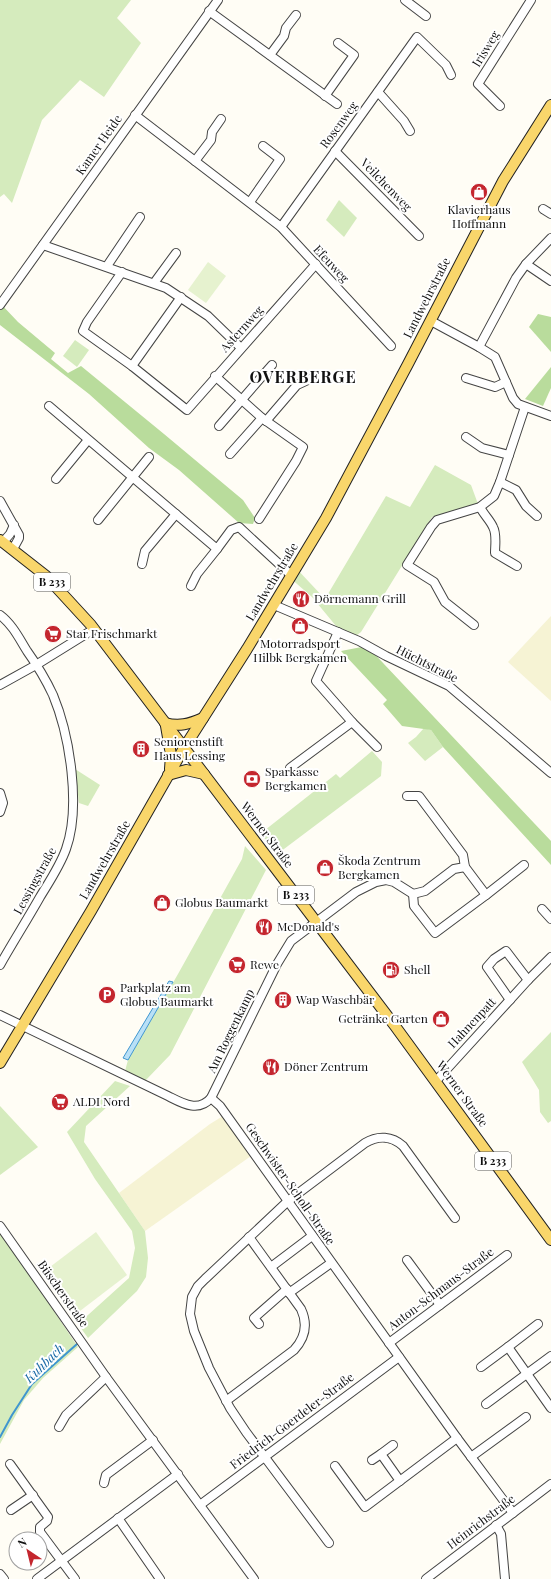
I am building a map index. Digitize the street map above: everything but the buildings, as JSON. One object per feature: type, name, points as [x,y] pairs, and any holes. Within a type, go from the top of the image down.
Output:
[{"type":"main road","name":"Landwehrstraße","points":[[0,1063],[184,748],[241,660],[326,518],[431,321],[503,181],[551,105]]},
{"type":"main road","name":"Werner Straße","points":[[2,541],[46,576],[94,629],[436,1081],[551,1240]]},
{"type":"main road","points":[[168,775],[171,764],[171,755],[165,723],[175,726],[183,726],[203,718]]},
{"type":"main road","points":[[168,775],[186,770],[204,774]]},
{"type":"street","name":"Kamer Heide","points":[[0,305],[218,0]]},
{"type":"street","points":[[406,0],[426,16]]},
{"type":"street","name":"Irisweg","points":[[500,106],[478,84],[531,0]]},
{"type":"street","points":[[210,11],[337,104]]},
{"type":"street","points":[[270,55],[284,36],[286,28],[296,15]]},
{"type":"street","name":"Rosenweg","points":[[281,227],[417,37],[446,65],[451,75]]},
{"type":"street","points":[[325,96],[354,55],[338,43]]},
{"type":"street","points":[[378,92],[404,121],[410,131]]},
{"type":"street","name":"Efeuweg","points":[[135,115],[281,227],[391,346]]},
{"type":"street","points":[[195,161],[211,140],[212,132],[221,119]]},
{"type":"street","points":[[250,202],[280,159],[263,146]]},
{"type":"street","name":"Veilchenweg","points":[[335,151],[419,236]]},
{"type":"street","points":[[543,209],[551,214]]},
{"type":"street","points":[[107,266],[140,217]]},
{"type":"street","points":[[479,347],[510,288],[526,264],[551,238]]},
{"type":"street","points":[[43,245],[107,266],[166,288],[208,316],[241,348]]},
{"type":"street","points":[[154,283],[176,252]]},
{"type":"street","name":"Asternweg","points":[[132,366],[186,410],[316,264]]},
{"type":"street","points":[[526,264],[551,281]]},
{"type":"street","points":[[122,272],[87,322],[83,331],[132,366],[181,297]]},
{"type":"street","points":[[431,321],[495,357],[518,404],[525,408],[551,416]]},
{"type":"street","points":[[220,426],[272,365]]},
{"type":"street","points":[[215,376],[264,419],[303,447],[296,461],[259,519]]},
{"type":"street","points":[[466,378],[495,387],[506,382]]},
{"type":"street","points":[[230,454],[297,385],[310,379]]},
{"type":"street","points":[[49,406],[217,549]]},
{"type":"street","points":[[474,625],[445,602],[434,582],[407,565],[437,520],[480,507],[494,496],[525,408]]},
{"type":"street","points":[[466,437],[482,448],[509,455]]},
{"type":"street","points":[[56,479],[88,440]]},
{"type":"street","points":[[98,520],[148,457]]},
{"type":"street","points":[[500,482],[516,490],[526,506],[537,516]]},
{"type":"street","points":[[0,501],[14,525],[19,538],[13,549]]},
{"type":"street","points":[[480,507],[495,532],[495,553],[517,566]]},
{"type":"street","points":[[142,564],[145,551],[176,514]]},
{"type":"street","points":[[2,541],[10,534],[14,525]]},
{"type":"street","points":[[191,586],[197,574],[231,530],[239,527],[291,575]]},
{"type":"street","name":"Hüchtstraße","points":[[274,605],[359,641],[386,656],[449,686],[551,773]]},
{"type":"street","name":"Lessingstraße","points":[[0,615],[12,628],[36,665],[53,696],[61,717],[74,788],[71,822],[66,848],[55,872],[0,965]]},
{"type":"street","points":[[0,685],[36,665],[94,629]]},
{"type":"street","points":[[338,632],[316,681],[377,748]]},
{"type":"street","points":[[290,768],[352,722]]},
{"type":"street","points":[[0,793],[3,803],[0,812]]},
{"type":"street","points":[[407,796],[419,796],[463,855],[465,867],[486,894]]},
{"type":"street","points":[[465,867],[454,869],[425,891],[413,894],[414,906],[435,933],[524,865]]},
{"type":"street","name":"Am Roggenkamp","points":[[211,1098],[284,951],[291,941],[356,892],[376,882],[386,880],[394,882],[413,894]]},
{"type":"street","points":[[542,909],[551,919]]},
{"type":"street","name":"Hahnenpatt","points":[[510,1000],[487,967],[494,959],[506,951],[528,980]]},
{"type":"street","name":"Hahnenpatt","points":[[436,1081],[528,980],[551,957]]},
{"type":"street","points":[[0,1015],[185,1104],[199,1106],[206,1103],[211,1098]]},
{"type":"street","name":"Geschwister-Scholl-Straße","points":[[211,1098],[220,1106],[470,1457],[512,1513]]},
{"type":"street","points":[[329,1543],[242,1427],[226,1401],[209,1368],[198,1342],[191,1321],[191,1303],[198,1286],[288,1201],[365,1143],[373,1139],[386,1137],[397,1141],[403,1146],[455,1218]]},
{"type":"street","name":"Büscherstraße","points":[[0,1226],[106,1376],[254,1579]]},
{"type":"street","points":[[271,1267],[312,1236]]},
{"type":"street","points":[[226,1401],[289,1355],[301,1341],[305,1326],[303,1314],[249,1237]]},
{"type":"street","name":"Anton-Schmaus-Straße","points":[[389,1343],[507,1255]]},
{"type":"street","points":[[407,1260],[440,1305]]},
{"type":"street","points":[[259,1324],[254,1318],[288,1291],[331,1262]]},
{"type":"street","points":[[481,1367],[538,1324]]},
{"type":"street","points":[[508,1347],[526,1374],[548,1399],[551,1408]]},
{"type":"street","points":[[486,1404],[551,1356]]},
{"type":"street","name":"Friedrich-Goerdeler-Straße","points":[[200,1505],[399,1357]]},
{"type":"street","points":[[59,1427],[66,1415],[106,1376]]},
{"type":"street","points":[[470,1457],[526,1417]]},
{"type":"street","points":[[335,1466],[365,1506],[457,1438]]},
{"type":"street","points":[[104,1483],[106,1475],[153,1440]]},
{"type":"street","points":[[372,1460],[393,1445]]},
{"type":"street","points":[[381,1454],[400,1480]]},
{"type":"street","points":[[10,1464],[48,1517],[47,1521],[40,1527],[40,1532],[75,1579]]},
{"type":"street","points":[[37,1579],[178,1474]]},
{"type":"street","name":"Heinrichstraße","points":[[426,1579],[551,1484]]},
{"type":"street","points":[[11,1510],[32,1495]]},
{"type":"street","points":[[118,1518],[160,1579]]},
{"type":"street","points":[[496,1526],[501,1534],[505,1579]]},
{"type":"street","points":[[0,1574],[4,1579]]},
{"type":"shaded area","points":[[551,616],[551,701],[508,662]]},
{"type":"shaded area","points":[[223,1116],[251,1156],[145,1231],[119,1193],[210,1124]]},
{"type":"green space","points":[[0,0],[131,0],[117,18],[141,43],[104,97],[80,80],[42,120],[12,203],[4,194],[0,197]]},
{"type":"green space","points":[[339,200],[357,218],[344,237],[326,220]]},
{"type":"green space","points":[[208,262],[226,276],[206,303],[188,290]]},
{"type":"green space","points":[[0,303],[18,322],[55,353],[51,359],[68,373],[81,366],[243,500],[255,518],[253,524],[239,523],[179,470],[149,448],[89,394],[0,325]]},
{"type":"green space","points":[[538,314],[551,317],[551,352],[529,327]]},
{"type":"green space","points":[[75,340],[89,350],[77,367],[63,356]]},
{"type":"green space","points":[[551,367],[551,388],[543,406],[525,399]]},
{"type":"green space","points":[[435,465],[471,485],[478,504],[432,517],[361,632],[357,635],[341,632],[312,597],[289,577],[295,567],[325,599],[386,496],[410,507]]},
{"type":"green space","points":[[367,646],[551,841],[551,865],[443,747],[431,730],[402,726],[383,704],[387,700],[341,651]]},
{"type":"green space","points":[[424,728],[431,730],[443,747],[425,761],[408,743]]},
{"type":"green space","points":[[372,751],[382,762],[381,776],[280,852],[260,834],[336,774],[340,778]]},
{"type":"green space","points":[[75,769],[100,785],[88,806],[79,803]]},
{"type":"green space","points":[[245,846],[266,870],[170,1055],[145,1081],[125,1071],[128,1060],[242,859]]},
{"type":"green space","points":[[551,1032],[551,1121],[548,1123],[540,1112],[539,1090],[522,1062]]},
{"type":"green space","points":[[115,1081],[130,1086],[86,1126],[84,1142],[145,1231],[148,1258],[146,1277],[137,1291],[88,1338],[78,1324],[129,1278],[135,1248],[132,1231],[95,1179],[67,1132]]},
{"type":"green space","points":[[0,1106],[38,1147],[0,1175]]},
{"type":"green space","points":[[0,1231],[78,1347],[43,1378],[24,1400],[0,1444]]},
{"type":"green space","points":[[96,1232],[127,1275],[76,1314],[46,1270]]},
{"type":"water","points":[[169,981],[173,982],[128,1060],[123,1058]]},
{"type":"waterway","name":"Kuhbach","points":[[0,1437],[32,1384],[77,1344]]},
{"type":"place","name":"Klavierhaus Hoffmann","points":[[479,192]]},
{"type":"place","name":"Dörnemann Grill","points":[[301,599]]},
{"type":"place","name":"Motorradsport Hilbk Bergkamen","points":[[300,626]]},
{"type":"place","name":"Star Frischmarkt","points":[[53,634]]},
{"type":"place","name":"Seniorenstift Haus Lessing","points":[[141,749]]},
{"type":"place","name":"Sparkasse Bergkamen","points":[[252,779]]},
{"type":"place","name":"Škoda Zentrum Bergkamen","points":[[325,868]]},
{"type":"place","name":"Globus Baumarkt","points":[[162,903]]},
{"type":"place","name":"McDonald's","points":[[264,927]]},
{"type":"place","name":"Rewe","points":[[237,965]]},
{"type":"place","name":"Shell","points":[[391,970]]},
{"type":"place","name":"Parkplatz am Globus Baumarkt","points":[[107,995]]},
{"type":"place","name":"Wap Waschbär","points":[[283,1000]]},
{"type":"place","name":"Getränke Garten","points":[[441,1019]]},
{"type":"place","name":"Döner Zentrum","points":[[271,1067]]},
{"type":"place","name":"ALDI Nord","points":[[60,1102]]},
{"type":"district","name":"OVERBERGE","points":[[303,377]]}]
